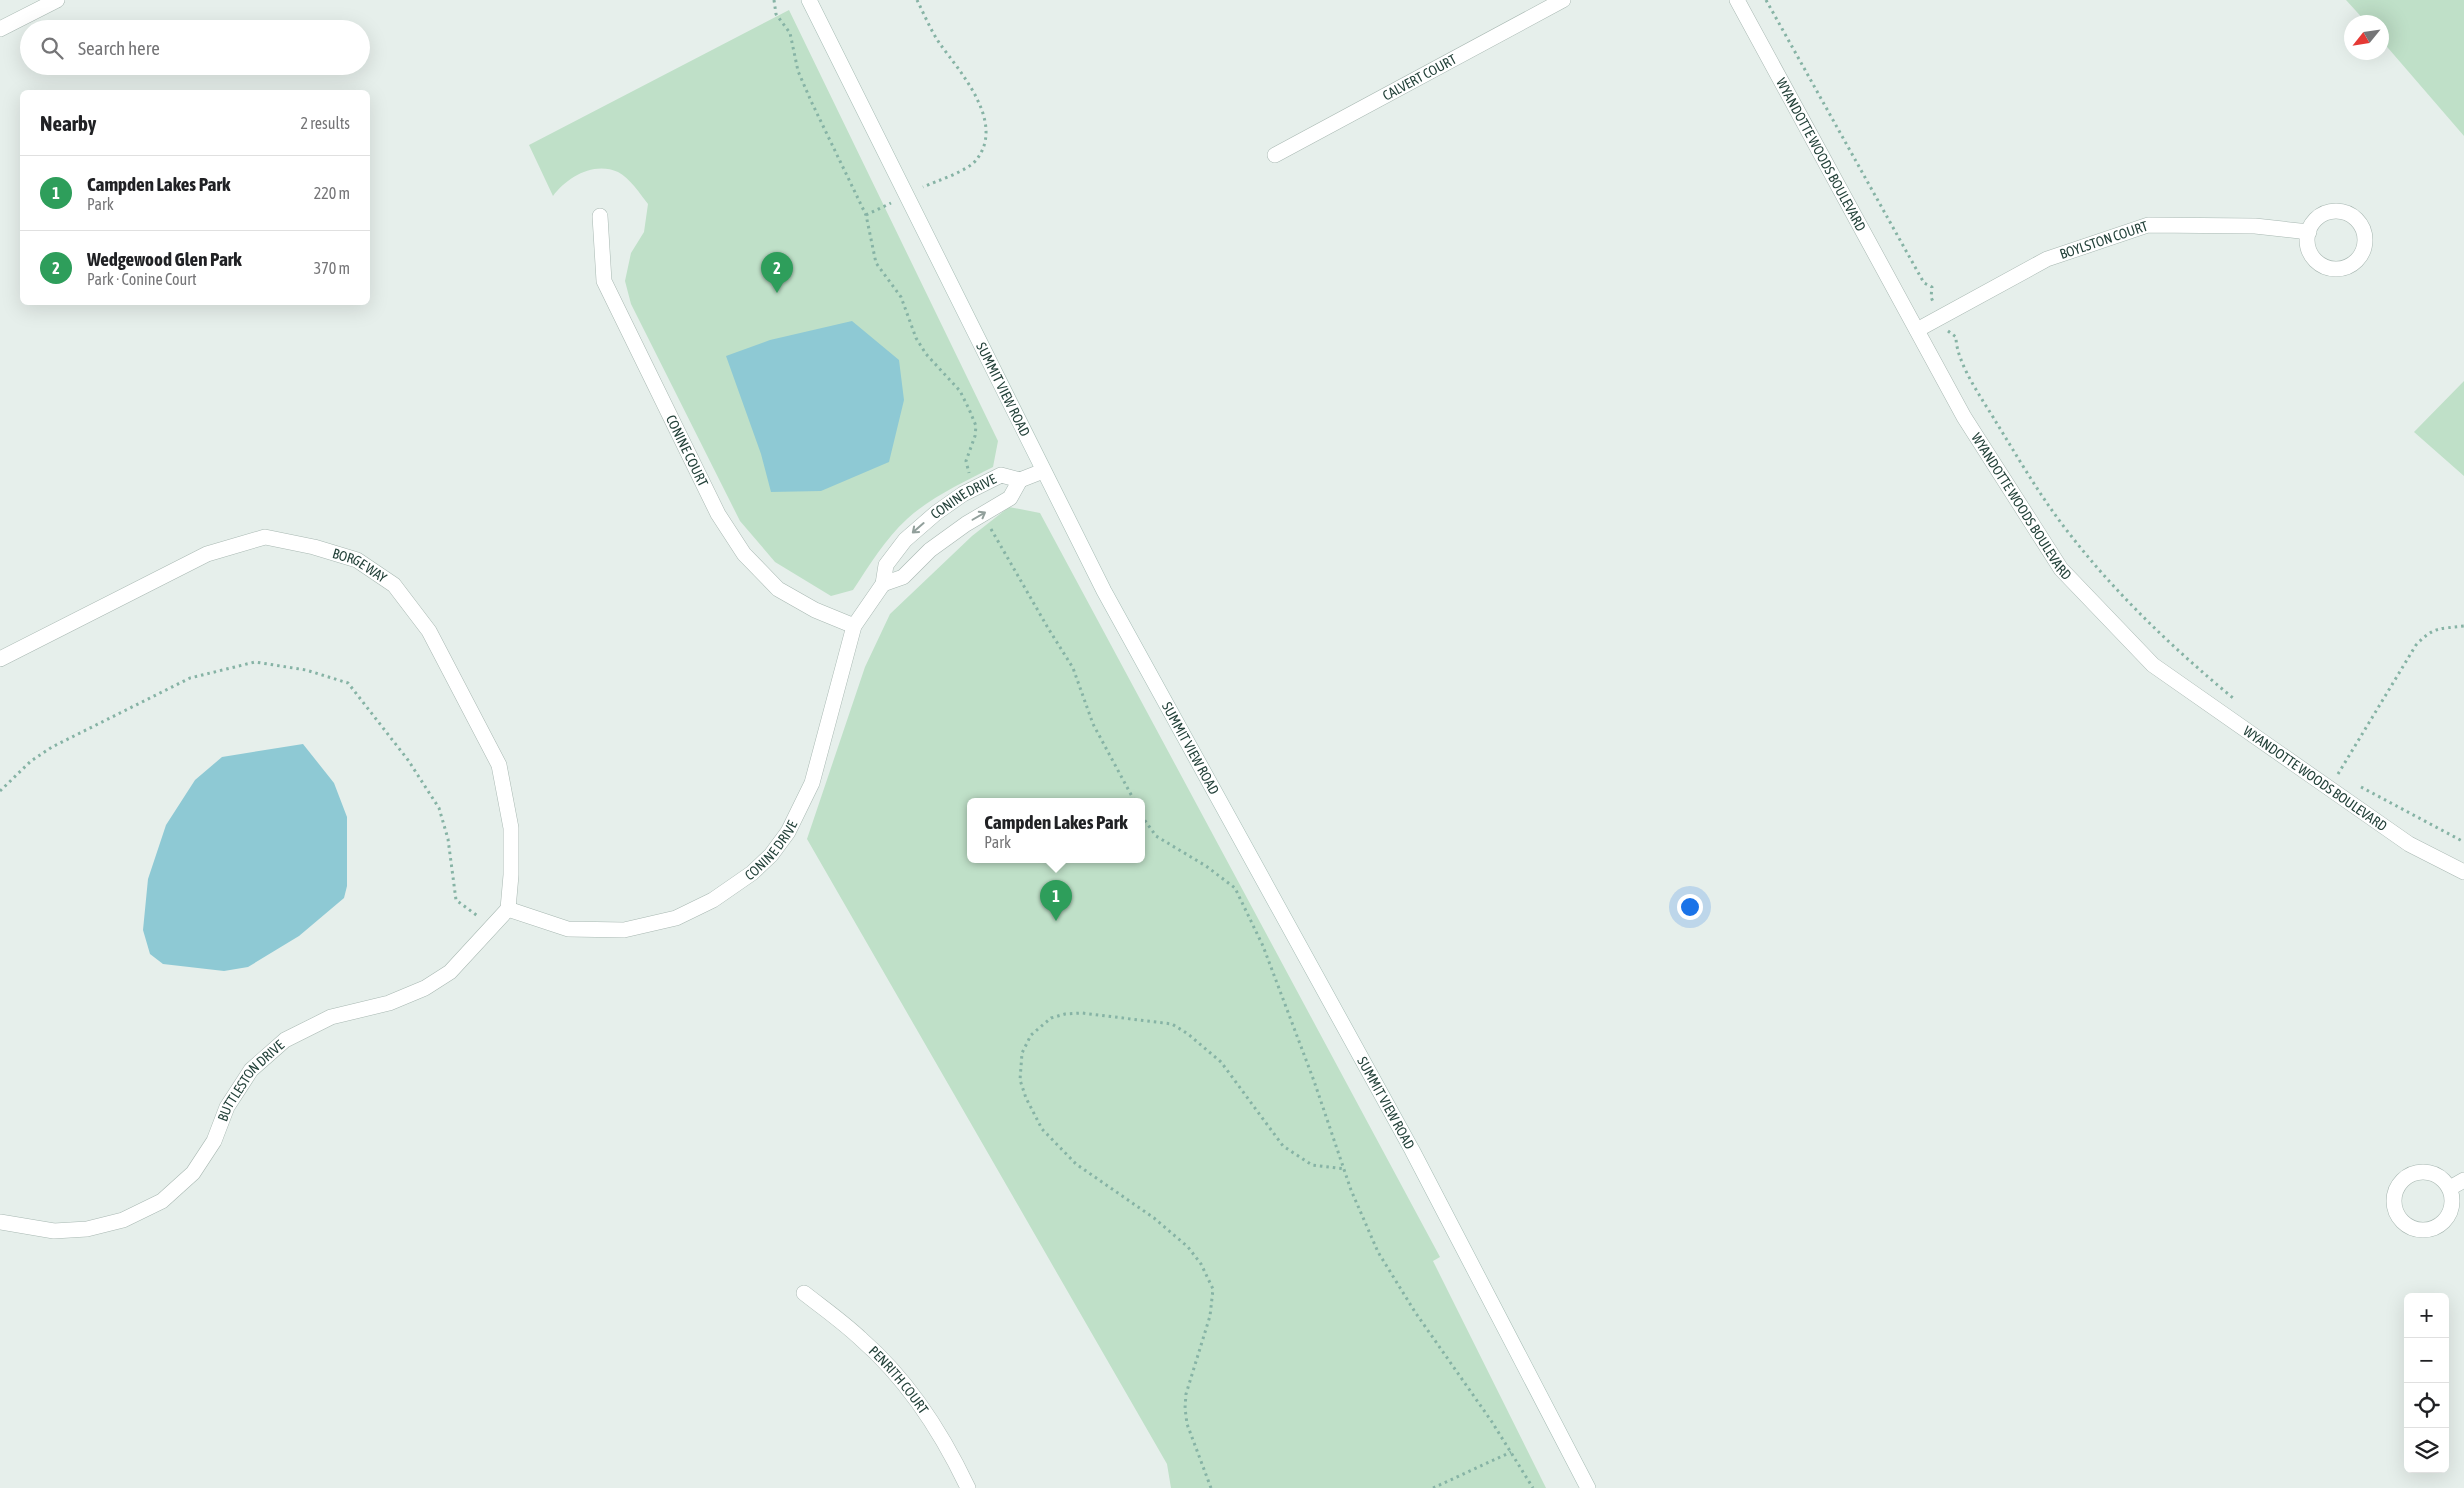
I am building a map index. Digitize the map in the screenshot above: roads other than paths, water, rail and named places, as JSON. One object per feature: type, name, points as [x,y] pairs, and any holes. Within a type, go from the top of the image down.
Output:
[{"type":"street","points":[[0,29],[57,0]]},
{"type":"street","name":"SUMMIT VIEW ROAD","points":[[809,0],[1104,591],[1412,1150],[1588,1488]]},
{"type":"street","name":"CALVERT COURT","points":[[1275,155],[1563,0]]},
{"type":"street","name":"WYANDOTTE WOODS BOULEVARD","points":[[1737,0],[1964,416],[2061,569],[2153,665],[2409,844],[2464,872]]},
{"type":"street","name":"CONINE COURT","points":[[600,216],[604,281],[718,514],[744,554],[778,589],[815,610],[854,626]]},
{"type":"street","name":"BOYLSTON COURT","points":[[1917,330],[2047,259],[2148,225],[2255,226],[2309,232]]},
{"type":"street","points":[[1020,480],[1043,470]]},
{"type":"street","name":"CONINE DRIVE","points":[[508,909],[568,929],[624,930],[676,918],[713,900],[752,873],[771,855],[788,832],[812,783],[854,626],[883,584],[886,565],[905,540],[936,513],[972,488],[1001,475],[1020,480],[1010,498],[966,524],[930,550],[903,577],[883,584]]},
{"type":"street","name":"BORGE WAY","points":[[0,659],[207,554],[265,537],[314,547],[357,560],[394,585],[429,630],[499,765],[510,828],[511,875],[508,909]]},
{"type":"street","name":"BUTTLESTON DRIVE","points":[[0,1222],[54,1231],[87,1229],[123,1220],[162,1201],[193,1173],[214,1140],[227,1107],[251,1070],[285,1040],[332,1017],[389,1004],[425,988],[450,972],[508,909]]},
{"type":"street","points":[[2450,1188],[2464,1180]]},
{"type":"street","name":"PENRITH COURT","points":[[804,1293],[862,1339],[900,1379],[942,1437],[968,1488]]},
{"type":"water","points":[[852,321],[899,360],[904,400],[889,462],[821,491],[771,492],[761,454],[726,356],[770,340]]},
{"type":"water","points":[[303,744],[334,783],[347,817],[347,886],[344,898],[299,936],[248,967],[224,971],[163,964],[150,954],[143,930],[148,879],[166,825],[195,780],[222,757]]},
{"type":"place","name":"Wedgewood Glen Park","points":[[777,293]]},
{"type":"place","name":"Campden Lakes Park","points":[[1056,921]]}]
